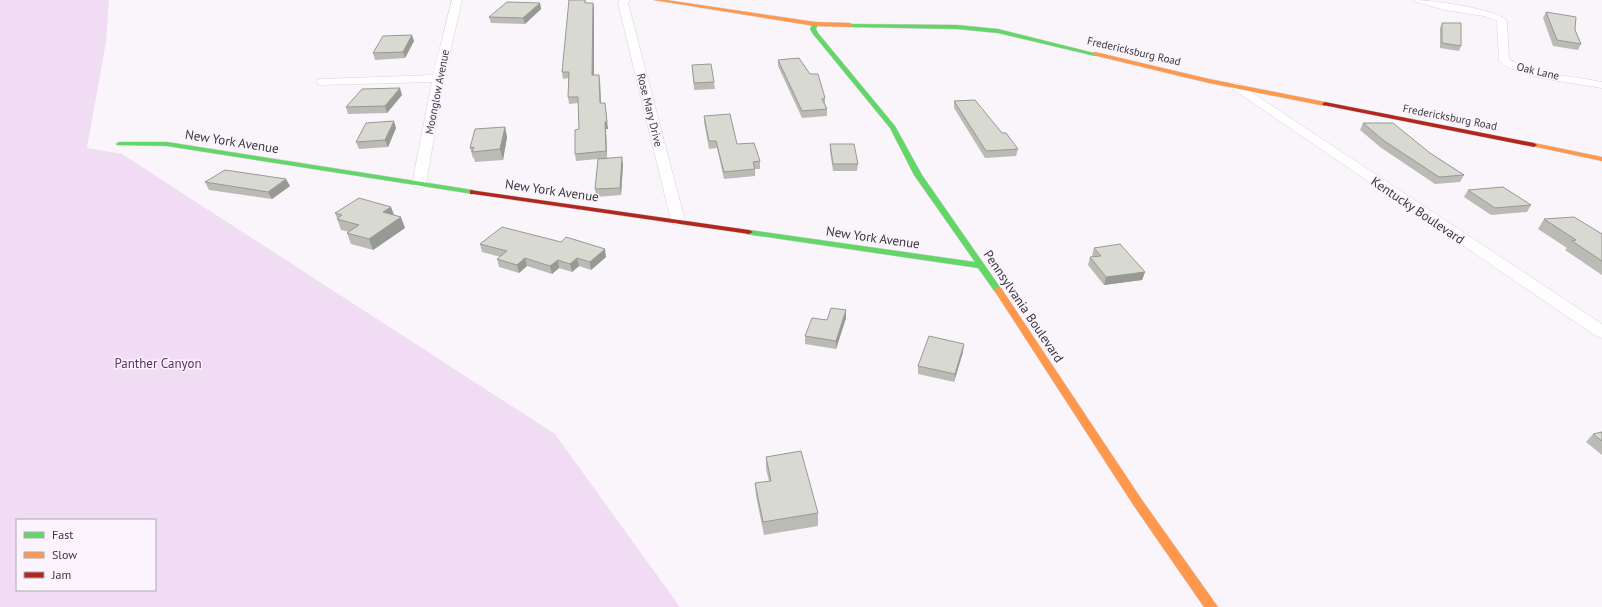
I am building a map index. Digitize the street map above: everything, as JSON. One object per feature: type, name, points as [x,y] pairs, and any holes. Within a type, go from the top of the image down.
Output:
[{"type":"street","name":"Moonglow Avenue","points":[[419,184],[438,78],[457,0]]},
{"type":"street","name":"Rose Mary Drive","points":[[625,0],[623,3],[678,221]]},
{"type":"street","name":"Fredericksburg Road","points":[[656,0],[815,24],[957,27],[992,30],[1234,86],[1602,159]]},
{"type":"street","name":"Oak Lane","points":[[1419,0],[1445,7],[1486,14],[1500,19],[1502,21],[1503,29],[1504,60],[1511,65],[1537,72],[1602,85]]},
{"type":"street","name":"Pennsylvania Boulevard","points":[[815,24],[813,29],[816,34],[893,127],[918,175],[982,266],[1134,496],[1211,607]]},
{"type":"street","points":[[322,82],[438,78]]},
{"type":"street","name":"Kentucky Boulevard","points":[[1234,86],[1602,332]]},
{"type":"street","name":"New York Avenue","points":[[119,144],[167,144],[419,184],[982,266]]},
{"type":"green space","name":"Panther Canyon","points":[[0,0],[109,0],[106,42],[87,148],[122,154],[555,434],[680,607],[0,607]]},
{"type":"building","points":[[569,0],[585,0],[585,3],[593,3],[592,75],[599,75],[600,103],[605,103],[607,122],[605,122],[606,151],[575,154],[575,130],[579,129],[578,97],[568,97],[569,72],[562,72]]},
{"type":"building","points":[[507,2],[540,3],[523,18],[489,17]]},
{"type":"building","points":[[1546,12],[1576,17],[1575,30],[1581,44],[1557,40]]},
{"type":"building","points":[[1442,23],[1461,23],[1461,46],[1442,43]]},
{"type":"building","points":[[412,35],[403,52],[373,53],[383,36]]},
{"type":"building","points":[[799,58],[810,74],[818,74],[825,98],[822,99],[827,109],[802,111],[778,60]]},
{"type":"building","points":[[711,64],[714,82],[694,83],[692,65]]},
{"type":"building","points":[[400,88],[385,106],[346,107],[362,89]]},
{"type":"building","points":[[975,100],[1002,133],[1006,133],[1018,149],[986,151],[954,101]]},
{"type":"building","points":[[730,114],[737,144],[754,143],[760,161],[753,162],[755,169],[724,172],[716,141],[709,141],[704,116]]},
{"type":"building","points":[[394,121],[385,140],[356,142],[366,123]]},
{"type":"building","points":[[1363,123],[1393,123],[1430,153],[1464,175],[1439,177],[1383,140]]},
{"type":"building","points":[[505,127],[500,149],[472,152],[474,147],[470,148],[475,129]]},
{"type":"building","points":[[830,144],[854,144],[858,164],[833,164]]},
{"type":"building","points":[[622,157],[620,188],[595,189],[598,159]]},
{"type":"building","points":[[225,170],[286,179],[268,192],[205,182]]},
{"type":"building","points":[[1503,187],[1531,205],[1495,208],[1468,190]]},
{"type":"building","points":[[359,198],[391,207],[383,212],[401,217],[369,239],[347,233],[359,225],[337,219],[342,215],[335,213]]},
{"type":"building","points":[[1574,217],[1602,234],[1602,261],[1572,241],[1576,240],[1544,219]]},
{"type":"building","points":[[502,227],[561,242],[566,237],[605,249],[590,262],[577,258],[570,264],[558,260],[550,266],[525,258],[517,265],[497,259],[507,251],[480,244]]},
{"type":"building","points":[[1120,244],[1145,272],[1106,277],[1090,257],[1101,256],[1094,248]]},
{"type":"building","points":[[831,308],[846,310],[836,341],[805,336],[812,318],[827,320]]},
{"type":"building","points":[[929,336],[964,344],[955,374],[918,366]]},
{"type":"building","points":[[1602,432],[1602,441],[1593,434]]},
{"type":"building","points":[[801,451],[818,513],[763,522],[755,483],[771,481],[766,457]]},
{"type":"traffic: fast","points":[[815,24],[813,29],[816,34],[893,127],[918,175],[998,290]]},
{"type":"traffic: fast","points":[[850,25],[957,27],[998,31],[1095,54]]},
{"type":"traffic: fast","points":[[119,144],[167,144],[473,192]]},
{"type":"traffic: fast","points":[[749,232],[982,266]]},
{"type":"traffic: slow","points":[[656,0],[815,24],[850,25]]},
{"type":"traffic: slow","points":[[1095,54],[1209,81],[1325,104]]},
{"type":"traffic: slow","points":[[1534,145],[1602,159]]},
{"type":"traffic: slow","points":[[998,290],[1138,503],[1211,607]]},
{"type":"traffic: jam","points":[[1325,104],[1534,145]]},
{"type":"traffic: jam","points":[[473,192],[749,232]]}]
